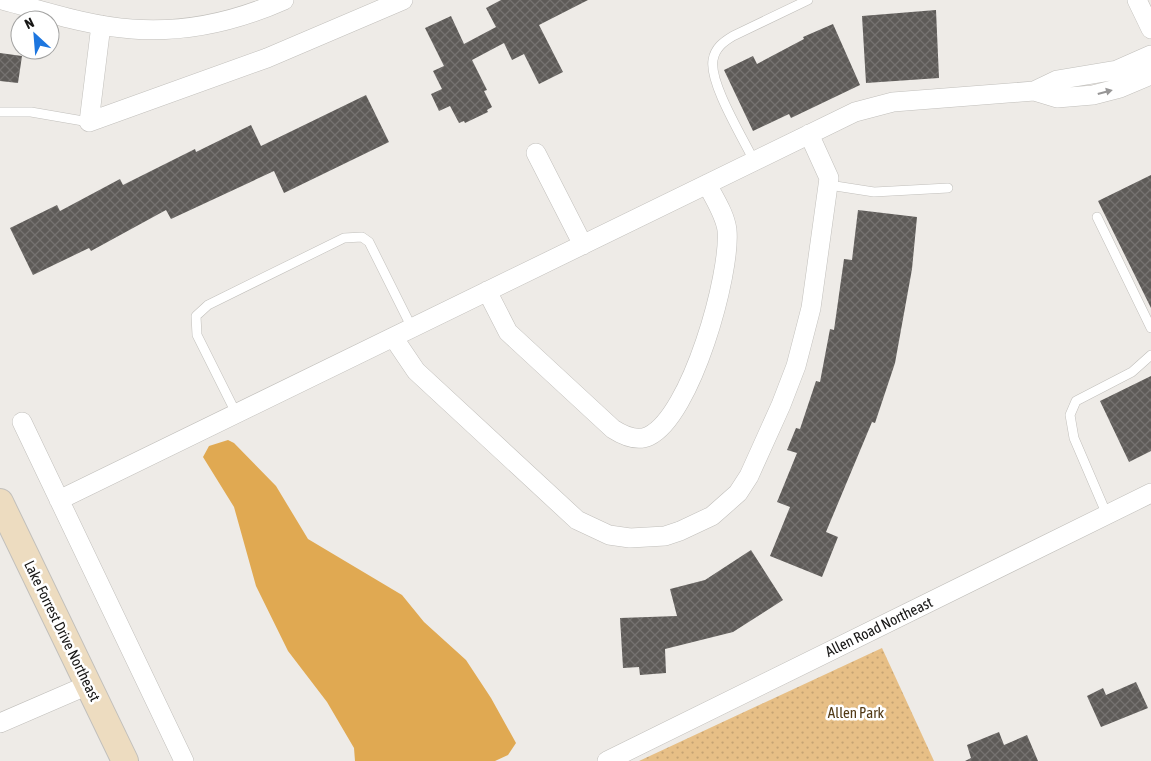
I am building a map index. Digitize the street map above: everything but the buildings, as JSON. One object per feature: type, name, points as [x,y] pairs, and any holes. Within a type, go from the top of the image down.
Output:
[{"type":"street","points":[[2,0],[101,25],[132,29],[189,28],[239,17],[284,0]]},
{"type":"street","points":[[101,25],[89,122],[267,58],[403,0]]},
{"type":"street","points":[[1137,0],[1151,29]]},
{"type":"street","points":[[59,500],[855,112],[881,103],[1034,91],[1057,80],[1117,70],[1151,55]]},
{"type":"street","points":[[1034,91],[1057,98],[1077,97],[1106,92],[1151,75]]},
{"type":"street","points":[[393,337],[416,372],[576,520],[609,535],[648,538],[680,531],[712,516],[738,493],[749,476],[781,405],[804,339],[829,185],[826,168],[809,134]]},
{"type":"street","points":[[536,153],[583,244]]},
{"type":"street","points":[[487,291],[508,332],[606,423],[622,435],[641,438],[649,436],[669,418],[693,375],[708,339],[716,309],[727,238],[726,228],[707,184]]},
{"type":"street","points":[[22,422],[184,761]]},
{"type":"street","name":"Allen Road Northeast","points":[[607,761],[1151,493]]},
{"type":"street","name":"Lake Forrest Drive Northeast","points":[[0,502],[124,761]]},
{"type":"street","points":[[0,723],[88,685]]},
{"type":"lane","points":[[754,161],[716,83],[713,60],[722,43],[732,36],[808,0]]},
{"type":"lane","points":[[1076,77],[1077,97]]},
{"type":"lane","points":[[0,112],[31,112],[89,122]]},
{"type":"lane","points":[[829,185],[874,192],[948,188]]},
{"type":"lane","points":[[1097,217],[1151,328]]},
{"type":"lane","points":[[236,413],[197,335],[196,316],[208,305],[344,238],[362,237],[369,242],[412,328]]},
{"type":"lane","points":[[1107,515],[1074,438],[1070,415],[1076,401],[1132,372],[1151,355]]},
{"type":"green space","name":"Allen Park","points":[[882,648],[934,761],[639,761]]},
{"type":"shaded area","points":[[228,440],[234,443],[276,486],[308,539],[402,595],[424,622],[466,660],[491,698],[516,743],[508,755],[495,761],[355,761],[354,748],[327,702],[288,651],[256,586],[234,507],[203,457],[209,446]]}]
